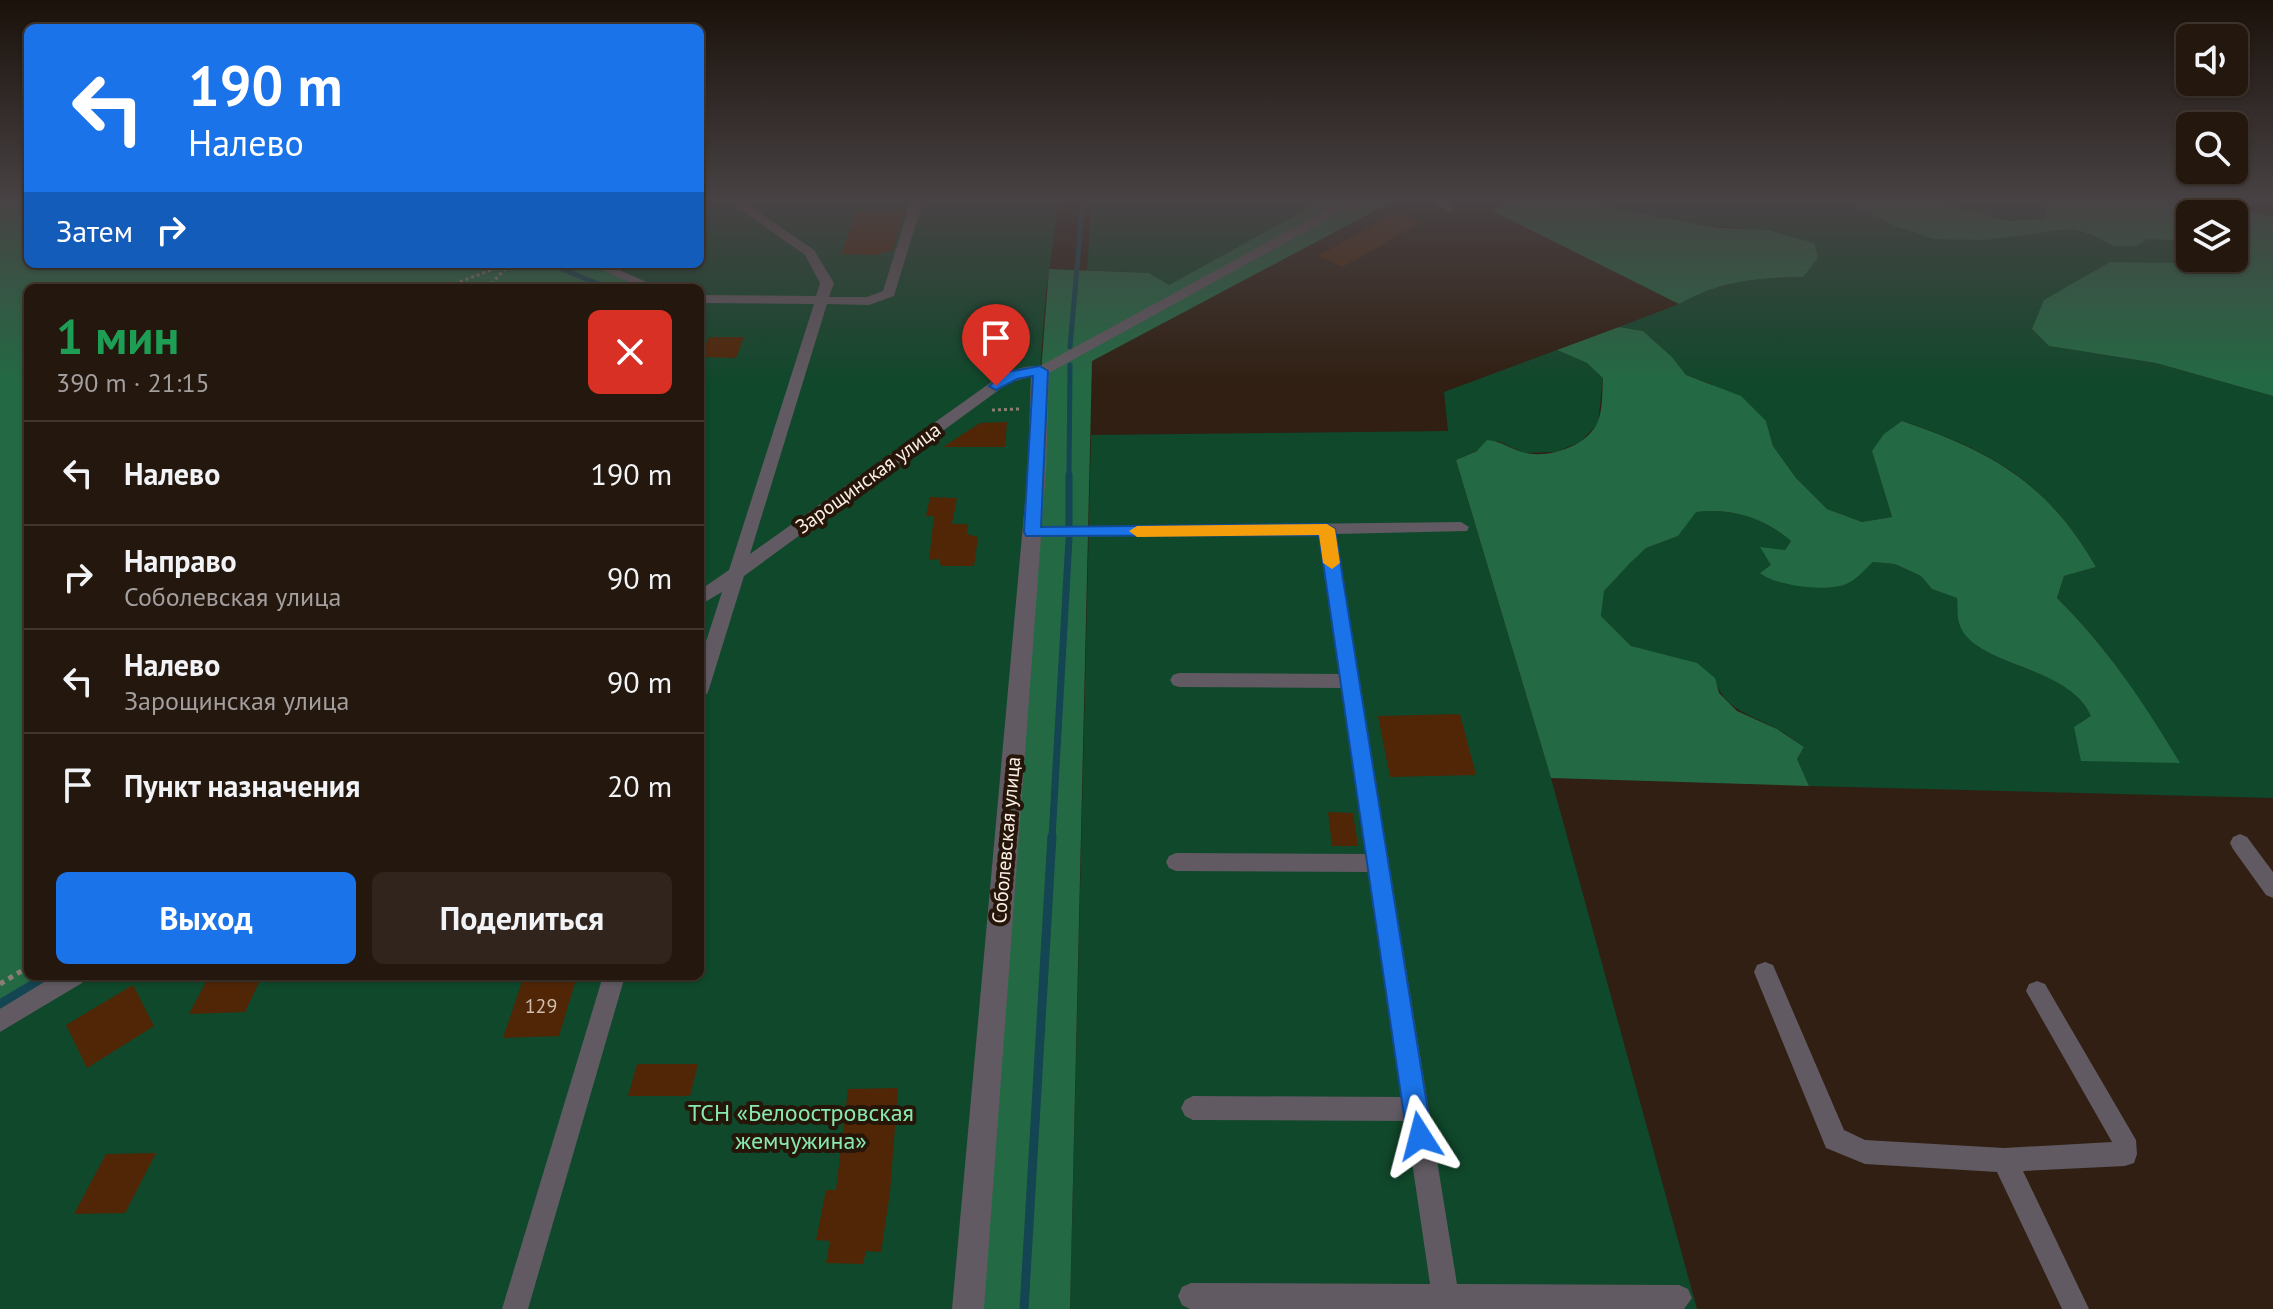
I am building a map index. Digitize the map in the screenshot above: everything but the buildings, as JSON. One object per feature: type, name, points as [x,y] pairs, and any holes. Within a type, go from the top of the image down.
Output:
[{"type":"street","points":[[704,676],[823,301],[827,283],[815,261]]},
{"type":"street","points":[[704,299],[869,301],[889,293],[899,261]]},
{"type":"street","points":[[1040,371],[1243,261]]},
{"type":"street","points":[[605,268],[643,284]]},
{"type":"street","name":"Зарощинская улица","points":[[704,596],[1002,381],[1024,371],[1040,371]]},
{"type":"street","name":"Соболевская улица","points":[[968,1309],[1032,532],[1040,371]]},
{"type":"street","points":[[1032,532],[1461,527]]},
{"type":"street","points":[[1327,529],[1446,1299]]},
{"type":"street","points":[[1179,680],[1350,681]]},
{"type":"street","points":[[2240,843],[2273,889]]},
{"type":"street","points":[[1176,862],[1378,863]]},
{"type":"street","points":[[1765,972],[1835,1139],[1865,1152],[2004,1160],[2125,1154],[2124,1140],[2037,991]]},
{"type":"street","points":[[0,1021],[67,980]]},
{"type":"street","points":[[515,1309],[613,980]]},
{"type":"street","points":[[1193,1108],[1415,1109]]},
{"type":"street","points":[[2004,1160],[2076,1309]]},
{"type":"street","points":[[1191,1296],[1679,1298]]},
{"type":"path","points":[[454,284],[497,268]]},
{"type":"path","points":[[490,284],[504,268]]},
{"type":"path","points":[[0,984],[24,969]]},
{"type":"green space","points":[[0,261],[24,261],[24,268],[605,268],[643,284],[24,284],[24,980],[67,980],[0,1021]]},
{"type":"green space","name":"ТСН «Белоостровская жемчужина»","points":[[704,261],[1050,261],[968,1309],[0,1309],[0,1021],[67,980],[704,980],[704,309],[707,300],[704,300],[704,284],[643,284],[605,268],[704,268]]},
{"type":"green space","points":[[1088,261],[1212,261],[1169,285],[1148,273],[1087,270]]},
{"type":"green space","points":[[1212,261],[1280,261],[1092,361],[1070,1309],[968,1309],[1049,269],[1149,273],[1169,285]]},
{"type":"green space","points":[[1593,261],[1816,261],[1803,277],[1769,278],[1724,285],[1679,304]]},
{"type":"green space","points":[[1791,261],[2176,261],[2110,262],[2037,318],[2032,329],[2049,346],[2156,363],[2273,396],[2273,798],[1809,786],[1797,759],[1804,747],[1731,704],[1718,689],[1714,678],[1631,646],[1601,616],[1604,591],[1646,548],[1678,536],[1695,512],[1734,513],[1758,520],[1780,533],[1791,541],[1785,550],[1858,575],[1873,562],[1895,564],[1921,576],[1932,589],[1958,598],[1959,624],[1988,649],[2063,686],[2084,704],[2092,716],[2179,763],[2108,655],[2057,598],[2064,576],[2096,567],[2058,513],[2014,473],[1963,444],[1902,421],[1872,451],[1892,517],[1862,522],[1827,509],[1796,478],[1773,446],[1766,421],[1711,384],[1686,375],[1672,357],[1643,331],[1619,327],[1679,304],[1696,294],[1745,279],[1803,277]]},
{"type":"green space","points":[[2248,261],[2273,261],[2273,396],[2156,363],[2049,346],[2032,329],[2044,300],[2110,262],[2176,263],[2176,272],[2248,272]]},
{"type":"green space","points":[[1619,327],[1643,331],[1672,357],[1686,375],[1741,396],[1766,421],[1773,446],[1796,478],[1827,509],[1862,522],[1892,517],[1872,451],[1884,434],[1902,421],[1963,445],[2014,474],[2058,513],[2096,567],[2064,576],[2057,598],[2124,676],[2180,763],[2081,761],[2074,727],[2091,716],[2080,699],[2043,675],[1982,649],[1968,637],[1959,623],[1957,598],[1932,589],[1921,576],[1895,564],[1873,562],[1855,579],[1840,586],[1816,588],[1767,578],[1760,573],[1771,565],[1760,547],[1785,550],[1791,541],[1758,520],[1734,513],[1709,511],[1696,512],[1678,536],[1646,548],[1630,563],[1604,591],[1601,616],[1631,646],[1697,663],[1715,678],[1719,693],[1737,711],[1777,729],[1804,747],[1797,759],[1809,786],[1551,778],[1456,460],[1477,451],[1487,440],[1522,452],[1543,454],[1566,449],[1586,438],[1600,416],[1603,378],[1587,363],[1557,350]]},
{"type":"green space","points":[[1557,350],[1587,363],[1603,377],[1598,424],[1580,442],[1556,452],[1524,453],[1498,441],[1456,460],[1551,778],[1697,1309],[1070,1309],[1091,435],[1448,431],[1444,392]]},
{"type":"waterway","points":[[1070,347],[1078,261]]},
{"type":"waterway","points":[[560,268],[598,284]]},
{"type":"waterway","points":[[1069,477],[1070,365]]},
{"type":"waterway","points":[[1069,477],[1069,526]]},
{"type":"waterway","points":[[1052,838],[1069,539]]},
{"type":"waterway","points":[[1024,1309],[1052,836]]},
{"type":"waterway","points":[[0,1004],[40,980]]},
{"type":"slow traffic","points":[[1137,531],[1327,529],[1332,563]]},
{"type":"route","points":[[996,386],[1012,375],[1040,371],[1032,532],[1327,529],[1420,1136]]}]
